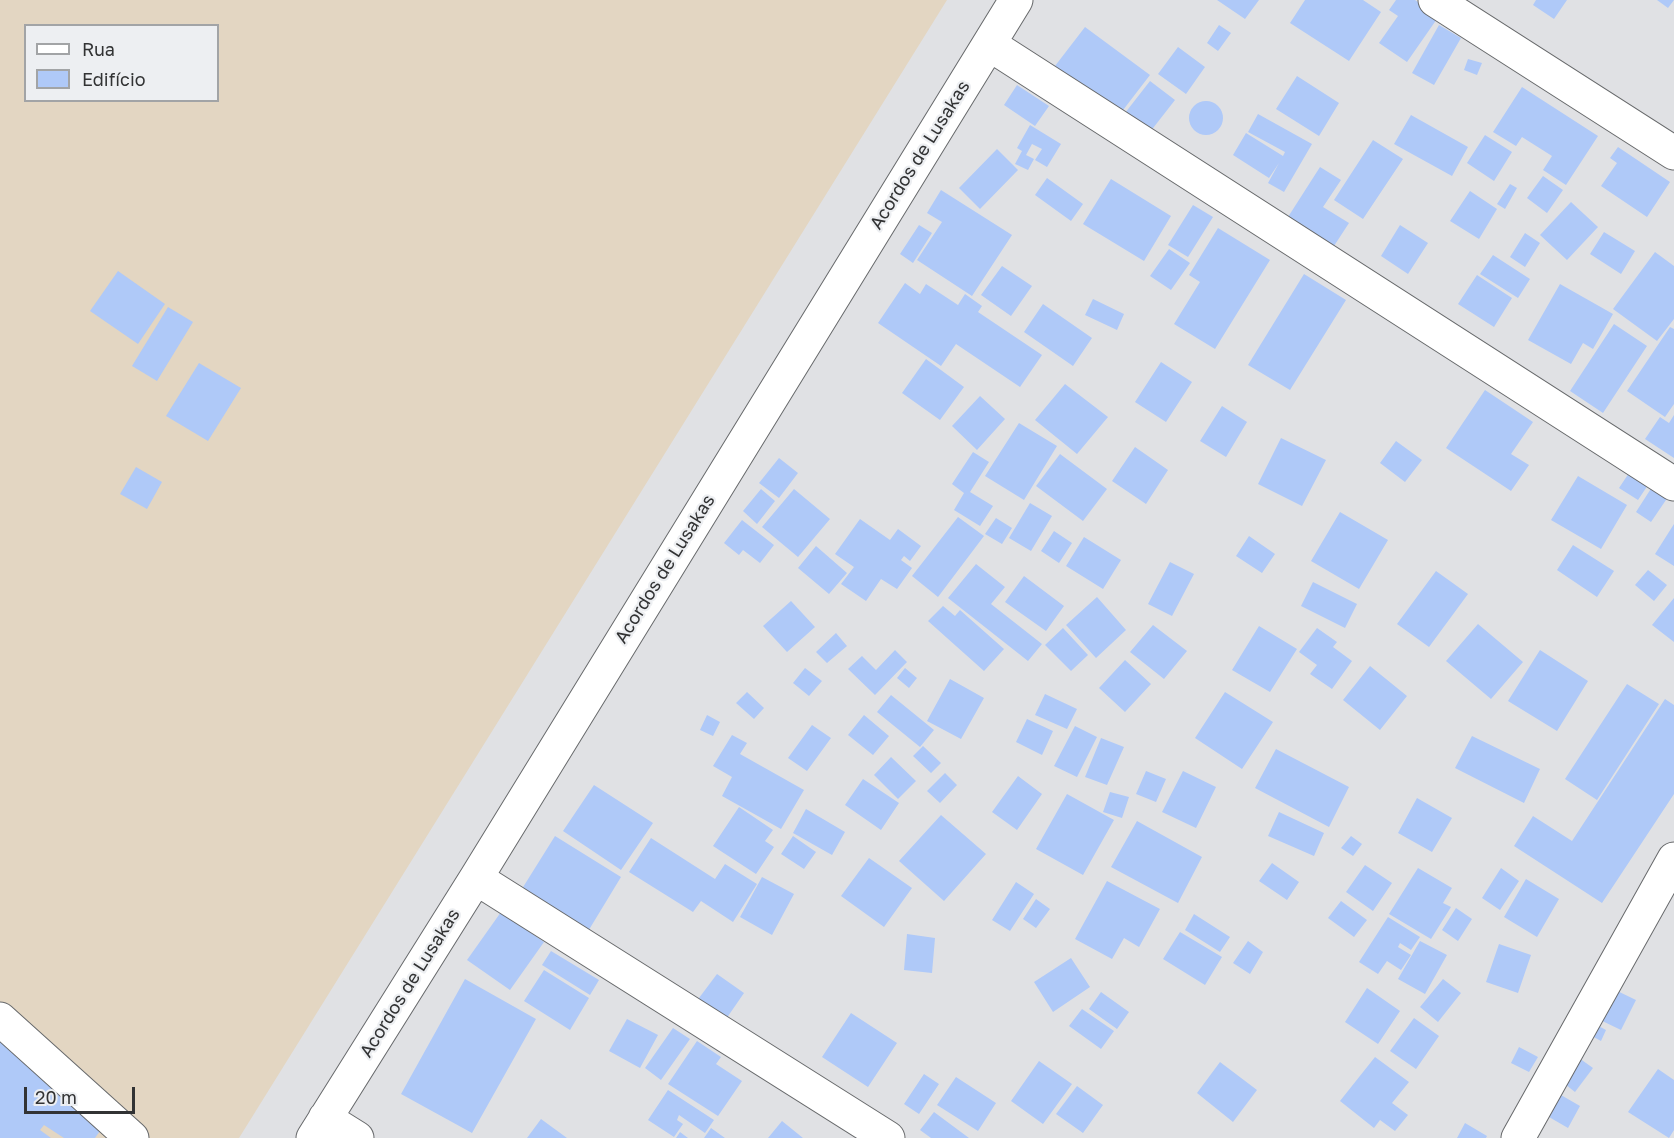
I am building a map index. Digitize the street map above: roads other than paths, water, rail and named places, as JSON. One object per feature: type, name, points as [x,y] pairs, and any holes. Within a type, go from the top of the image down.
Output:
[{"type":"street","name":"Acordos de Lusakas","points":[[319,1128],[476,878],[1016,0]]},
{"type":"street","points":[[1435,0],[1674,153]]},
{"type":"street","points":[[989,45],[1674,484]]},
{"type":"street","points":[[1518,1138],[1674,859]]},
{"type":"street","points":[[476,878],[888,1138]]},
{"type":"street","points":[[0,1019],[132,1138]]},
{"type":"street","points":[[319,1128],[357,1138]]}]
